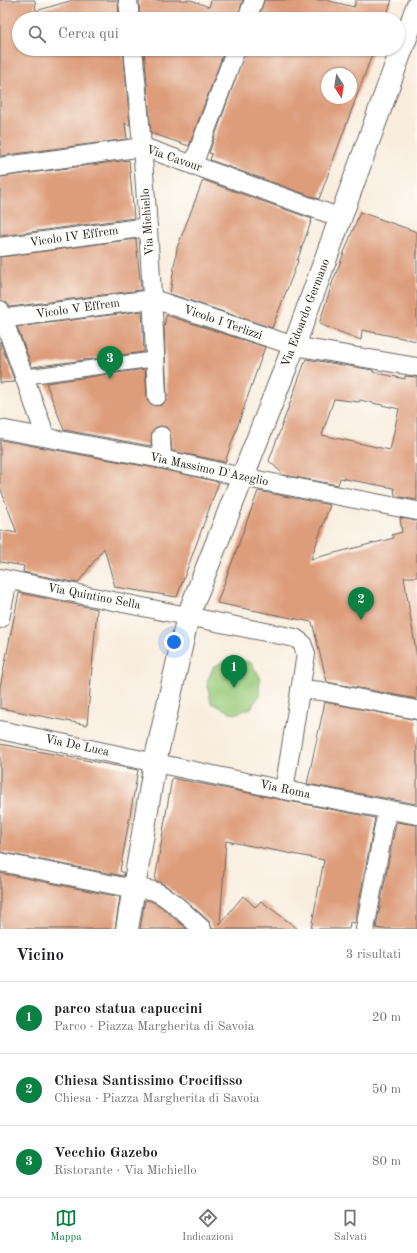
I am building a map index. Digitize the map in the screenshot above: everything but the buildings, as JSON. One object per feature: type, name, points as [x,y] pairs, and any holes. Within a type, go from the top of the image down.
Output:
[{"type":"street","points":[[128,0],[129,12]]},
{"type":"street","points":[[250,12],[254,0]]},
{"type":"street","name":"Via Edoardo Germano","points":[[405,40],[417,7]]},
{"type":"street","name":"Via Michiello","points":[[134,56],[143,147],[153,299],[157,396]]},
{"type":"street","points":[[193,165],[233,56]]},
{"type":"street","name":"Via Edoardo Germano","points":[[127,929],[155,762],[188,616],[294,346],[399,56]]},
{"type":"street","name":"Via Cavour","points":[[0,167],[143,147],[341,218]]},
{"type":"street","name":"Vicolo IV Effrem","points":[[0,247],[148,227]]},
{"type":"street","name":"Vicolo I Terlizzi","points":[[153,299],[294,346],[417,367]]},
{"type":"street","name":"Vicolo V Effrem","points":[[1,316],[153,299]]},
{"type":"street","points":[[1,316],[46,437]]},
{"type":"street","points":[[24,377],[156,359]]},
{"type":"street","name":"Via Massimo D'Azeglio","points":[[0,429],[162,459],[242,477],[417,511]]},
{"type":"street","points":[[161,436],[162,459]]},
{"type":"street","points":[[0,619],[4,579]]},
{"type":"street","name":"Via Quintino Sella","points":[[4,579],[295,638],[302,643],[306,654],[284,790]]},
{"type":"street","points":[[300,689],[417,710]]},
{"type":"street","name":"Via De Luca","points":[[0,730],[155,762]]},
{"type":"street","name":"Via Roma","points":[[155,762],[284,790],[417,815]]},
{"type":"street","points":[[365,929],[387,810]]},
{"type":"street","points":[[0,862],[134,889],[152,891],[159,894],[202,929]]},
{"type":"shaded area","points":[[402,575],[417,575],[417,687]]},
{"type":"green space","points":[[233,657],[251,663],[260,677],[259,696],[251,708],[234,714],[211,703],[207,681],[214,666]]},
{"type":"place","name":"Vecchio Gazebo","points":[[110,379]]},
{"type":"place","name":"Chiesa Santissimo Crocifisso","points":[[361,620]]},
{"type":"place","name":"parco statua capuccini","points":[[234,688]]}]
